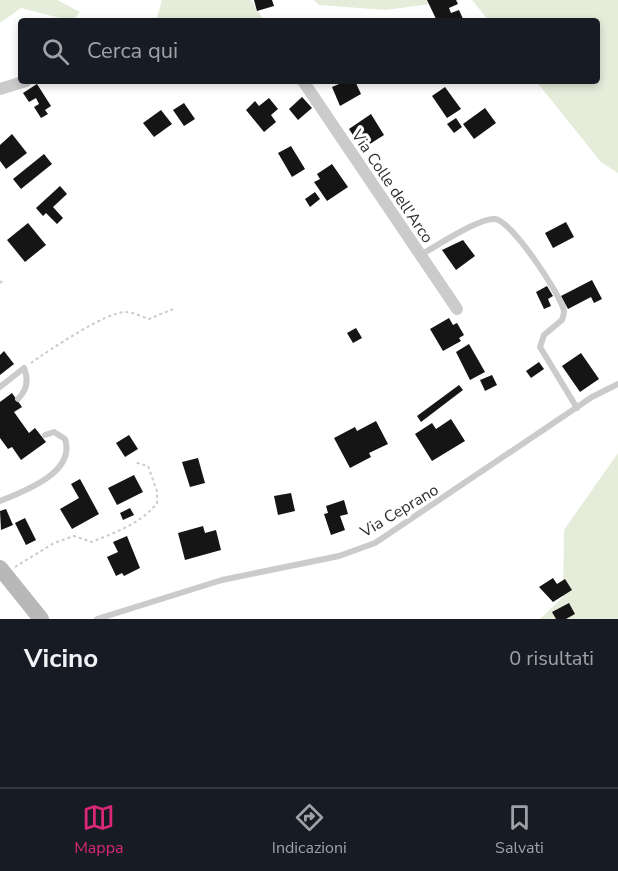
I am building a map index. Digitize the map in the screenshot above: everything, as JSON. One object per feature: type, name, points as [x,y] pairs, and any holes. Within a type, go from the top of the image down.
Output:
[{"type":"street","points":[[0,89],[18,83]]},
{"type":"street","name":"Via Colle dell'Arco","points":[[305,84],[457,309]]},
{"type":"street","points":[[2,571],[41,619]]},
{"type":"lane","points":[[420,256],[486,220],[499,219],[507,225],[528,250],[562,308],[562,320],[544,334],[540,347],[577,408]]},
{"type":"lane","points":[[0,387],[24,368],[26,390],[18,399]]},
{"type":"lane","name":"Via Ceprano","points":[[98,619],[222,580],[347,554],[375,543],[577,408],[618,384]]},
{"type":"lane","points":[[0,501],[59,470],[66,459],[65,439],[54,432],[45,435]]},
{"type":"path","points":[[0,283],[4,279]]},
{"type":"path","points":[[24,368],[66,338],[87,330],[114,314],[128,312],[149,319],[173,309]]},
{"type":"path","points":[[2,571],[54,543],[74,536],[92,542],[135,523],[151,511],[157,503],[153,477],[148,466],[134,462]]},
{"type":"green space","points":[[0,0],[57,0],[80,12],[75,18],[60,18],[21,8],[0,23]]},
{"type":"green space","points":[[162,0],[251,0],[262,18],[157,18]]},
{"type":"green space","points":[[314,0],[462,0],[385,10],[319,5]]},
{"type":"green space","points":[[472,0],[618,0],[618,173],[601,162],[538,84],[600,84],[600,18],[487,18]]},
{"type":"green space","points":[[618,453],[618,619],[540,619],[563,597],[564,530]]},
{"type":"building","points":[[254,0],[272,0],[274,6],[257,11]]},
{"type":"building","points":[[427,0],[456,0],[458,4],[449,8],[451,13],[459,10],[463,18],[436,18]]},
{"type":"building","points":[[37,84],[51,106],[45,110],[48,114],[41,118],[34,107],[39,104],[36,98],[29,102],[23,93]]},
{"type":"building","points":[[339,84],[356,84],[361,94],[340,106],[332,87]]},
{"type":"building","points":[[445,87],[461,109],[447,118],[432,96]]},
{"type":"building","points":[[302,97],[312,108],[298,120],[289,109]]},
{"type":"building","points":[[269,98],[278,109],[271,115],[276,122],[264,132],[246,110],[255,101],[259,106]]},
{"type":"building","points":[[184,103],[195,119],[184,126],[173,110]]},
{"type":"building","points":[[485,108],[496,123],[474,139],[463,124]]},
{"type":"building","points":[[161,110],[172,124],[154,137],[143,123]]},
{"type":"building","points":[[371,114],[384,135],[362,149],[349,129]]},
{"type":"building","points":[[456,118],[462,127],[454,133],[447,124]]},
{"type":"building","points":[[12,134],[27,153],[6,169],[0,161],[0,145]]},
{"type":"building","points":[[291,146],[305,169],[292,177],[278,153]]},
{"type":"building","points":[[44,154],[52,164],[21,189],[13,179]]},
{"type":"building","points":[[332,164],[348,187],[327,201],[314,182],[320,179],[317,174]]},
{"type":"building","points":[[60,186],[67,194],[53,207],[63,218],[57,224],[46,213],[43,216],[36,208]]},
{"type":"building","points":[[315,192],[320,199],[310,207],[305,199]]},
{"type":"building","points":[[566,222],[574,237],[553,248],[545,233]]},
{"type":"building","points":[[28,223],[46,245],[25,262],[7,240]]},
{"type":"building","points":[[463,240],[475,256],[456,270],[442,250]]},
{"type":"building","points":[[592,280],[602,299],[594,303],[591,297],[568,309],[561,296]]},
{"type":"building","points":[[547,286],[553,296],[548,299],[551,306],[544,309],[536,292]]},
{"type":"building","points":[[449,318],[453,325],[457,323],[464,335],[459,338],[461,341],[443,351],[430,329]]},
{"type":"building","points":[[356,328],[362,338],[353,343],[347,333]]},
{"type":"building","points":[[469,344],[485,372],[470,380],[456,352]]},
{"type":"building","points":[[4,351],[14,364],[0,375],[0,355]]},
{"type":"building","points":[[581,353],[599,379],[580,392],[562,366]]},
{"type":"building","points":[[539,362],[544,369],[531,378],[526,371]]},
{"type":"building","points":[[492,375],[497,385],[485,391],[480,380]]},
{"type":"building","points":[[459,385],[463,390],[421,422],[417,416]]},
{"type":"building","points":[[12,393],[22,407],[14,412],[29,433],[35,428],[46,442],[21,460],[12,447],[8,449],[0,438],[0,402]]},
{"type":"building","points":[[451,419],[465,441],[432,461],[415,434],[432,423],[436,429]]},
{"type":"building","points":[[376,421],[388,444],[369,453],[371,457],[350,468],[334,438],[355,427],[357,431]]},
{"type":"building","points":[[129,435],[138,449],[125,457],[116,443]]},
{"type":"building","points":[[198,458],[205,483],[190,487],[182,462]]},
{"type":"building","points":[[134,475],[143,492],[117,505],[108,488]]},
{"type":"building","points":[[80,479],[99,514],[72,529],[60,509],[79,498],[71,484]]},
{"type":"building","points":[[291,493],[295,511],[278,515],[274,496]]},
{"type":"building","points":[[344,500],[348,514],[340,516],[345,530],[331,535],[324,514],[328,513],[326,506]]},
{"type":"building","points":[[130,508],[134,515],[123,520],[120,513]]},
{"type":"building","points":[[6,509],[13,525],[1,530],[0,511]]},
{"type":"building","points":[[25,518],[36,540],[26,545],[15,523]]},
{"type":"building","points":[[203,526],[205,533],[216,530],[221,550],[185,560],[178,533]]},
{"type":"building","points":[[127,536],[140,568],[124,576],[122,573],[116,576],[107,557],[118,552],[113,542]]},
{"type":"building","points":[[553,578],[557,584],[565,579],[572,590],[553,602],[539,587]]},
{"type":"building","points":[[569,603],[575,614],[566,619],[556,619],[552,612]]}]
